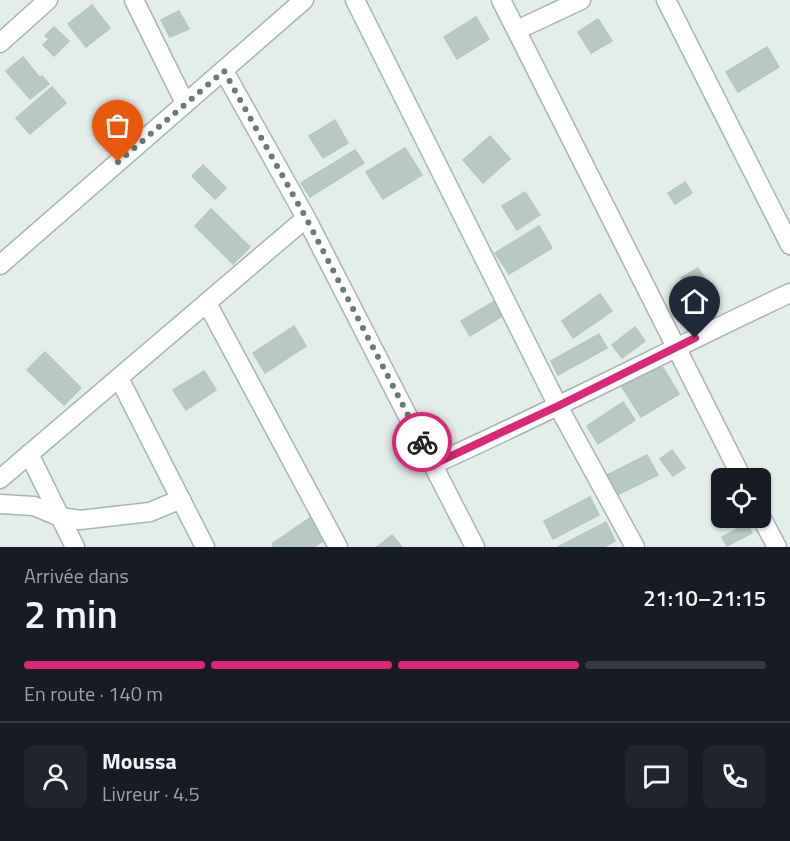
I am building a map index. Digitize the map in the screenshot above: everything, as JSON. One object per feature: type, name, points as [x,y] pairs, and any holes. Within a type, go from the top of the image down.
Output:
[{"type":"street","points":[[134,0],[186,103]]},
{"type":"street","points":[[0,265],[304,0]]},
{"type":"street","points":[[355,0],[558,406],[635,547]]},
{"type":"street","points":[[501,0],[737,468]]},
{"type":"street","points":[[517,30],[581,0]]},
{"type":"street","points":[[666,0],[790,245]]},
{"type":"street","points":[[0,43],[44,2]]},
{"type":"street","points":[[224,71],[306,218],[475,547]]},
{"type":"street","points":[[0,479],[306,218]]},
{"type":"street","points":[[434,464],[790,293]]},
{"type":"street","points":[[207,303],[338,547]]},
{"type":"street","points":[[119,378],[205,547]]},
{"type":"street","points":[[29,454],[75,547]]},
{"type":"street","points":[[0,504],[34,506],[60,517],[80,520],[150,512],[181,499]]},
{"type":"street","points":[[767,528],[777,547]]},
{"type":"building","points":[[92,5],[110,28],[86,47],[68,24]]},
{"type":"building","points":[[179,11],[189,29],[170,37],[161,20]]},
{"type":"building","points":[[476,17],[489,39],[457,59],[444,37]]},
{"type":"building","points":[[598,19],[612,41],[591,53],[578,32]]},
{"type":"building","points":[[54,27],[69,41],[54,56],[43,45],[49,39],[45,36]]},
{"type":"building","points":[[767,47],[779,67],[738,92],[726,72]]},
{"type":"building","points":[[23,57],[40,78],[42,76],[49,84],[30,99],[6,71]]},
{"type":"building","points":[[52,87],[66,103],[30,134],[16,118]]},
{"type":"building","points":[[335,120],[348,143],[323,158],[309,136]]},
{"type":"building","points":[[490,136],[510,159],[483,183],[463,160]]},
{"type":"building","points":[[405,148],[422,175],[383,199],[366,172]]},
{"type":"building","points":[[355,150],[364,163],[310,197],[301,183]]},
{"type":"building","points":[[203,165],[226,188],[215,199],[192,176]]},
{"type":"building","points":[[685,182],[692,193],[675,204],[668,193]]},
{"type":"building","points":[[525,192],[540,215],[517,230],[502,206]]},
{"type":"building","points":[[211,209],[250,247],[233,264],[195,226]]},
{"type":"building","points":[[539,226],[552,248],[509,274],[495,253]]},
{"type":"building","points":[[698,268],[711,289],[695,299],[681,278]]},
{"type":"building","points":[[600,294],[612,311],[573,338],[562,321]]},
{"type":"building","points":[[498,299],[507,313],[470,336],[461,321]]},
{"type":"building","points":[[294,326],[306,346],[265,373],[253,353]]},
{"type":"building","points":[[635,327],[645,341],[622,358],[612,345]]},
{"type":"building","points":[[599,334],[607,348],[558,375],[551,361]]},
{"type":"building","points":[[45,352],[81,388],[64,405],[27,370]]},
{"type":"building","points":[[660,363],[679,394],[641,417],[622,387]]},
{"type":"building","points":[[204,371],[216,390],[186,410],[173,390]]},
{"type":"building","points":[[623,402],[635,420],[598,444],[587,426]]},
{"type":"building","points":[[672,450],[685,468],[673,476],[660,459]]},
{"type":"building","points":[[647,455],[658,475],[617,495],[607,475]]},
{"type":"building","points":[[590,497],[599,515],[553,539],[544,521]]},
{"type":"building","points":[[311,517],[326,539],[314,547],[274,547],[272,544]]},
{"type":"building","points":[[606,522],[615,541],[604,547],[558,547]]},
{"type":"building","points":[[739,528],[749,528],[752,533],[727,546],[722,537]]},
{"type":"building","points":[[392,535],[402,547],[377,547]]},
{"type":"way so far","points":[[118,162],[224,71],[306,218],[422,442]]},
{"type":"route","points":[[422,442],[434,464],[695,338]]}]
